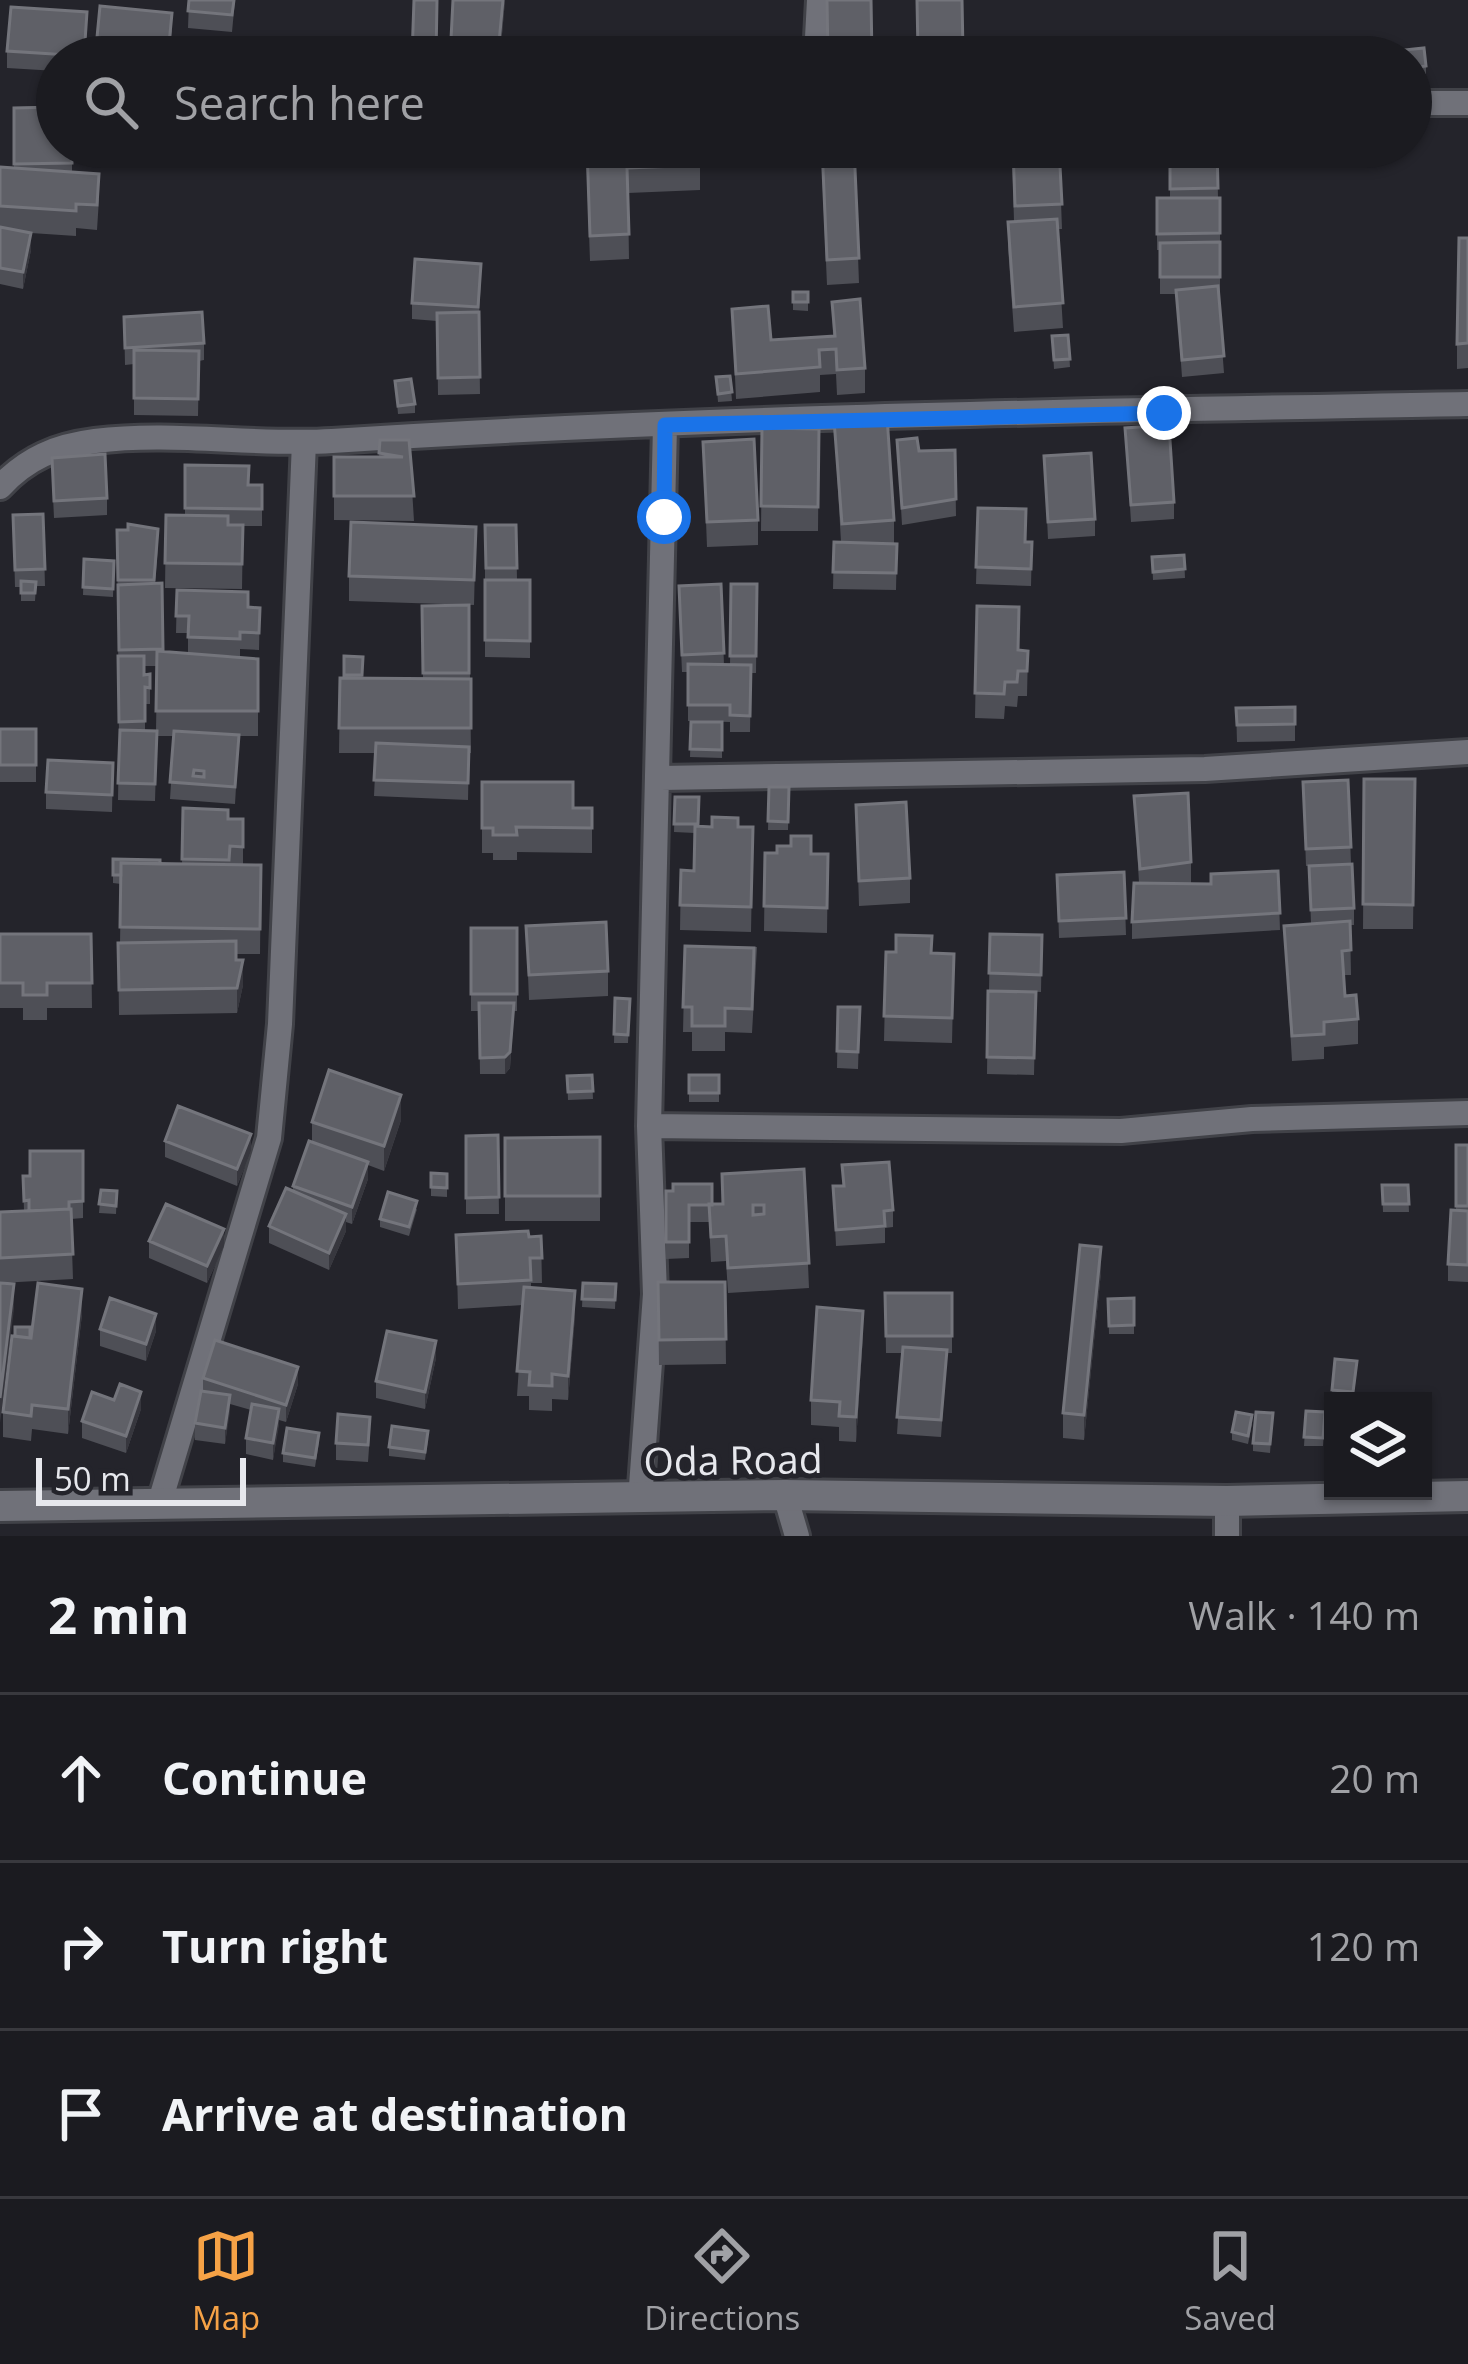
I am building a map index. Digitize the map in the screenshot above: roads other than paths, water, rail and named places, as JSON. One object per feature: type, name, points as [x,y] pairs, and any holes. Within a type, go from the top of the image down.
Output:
[{"type":"street","points":[[817,36],[819,0]]},
{"type":"street","points":[[1432,103],[1468,103]]},
{"type":"street","points":[[0,487],[37,457],[98,440],[304,442],[665,425],[1468,404]]},
{"type":"street","points":[[640,1500],[655,1294],[649,1126],[661,778],[665,425]]},
{"type":"street","points":[[159,1505],[268,1138],[281,1000],[304,442]]},
{"type":"street","points":[[661,778],[1205,769],[1468,752]]},
{"type":"street","points":[[649,1126],[1121,1131],[1252,1119],[1468,1113]]},
{"type":"street","points":[[785,1495],[797,1536]]},
{"type":"street","name":"Oda Road","points":[[0,1506],[785,1495],[1227,1501],[1468,1496]]},
{"type":"street","points":[[1227,1501],[1228,1536]]}]
